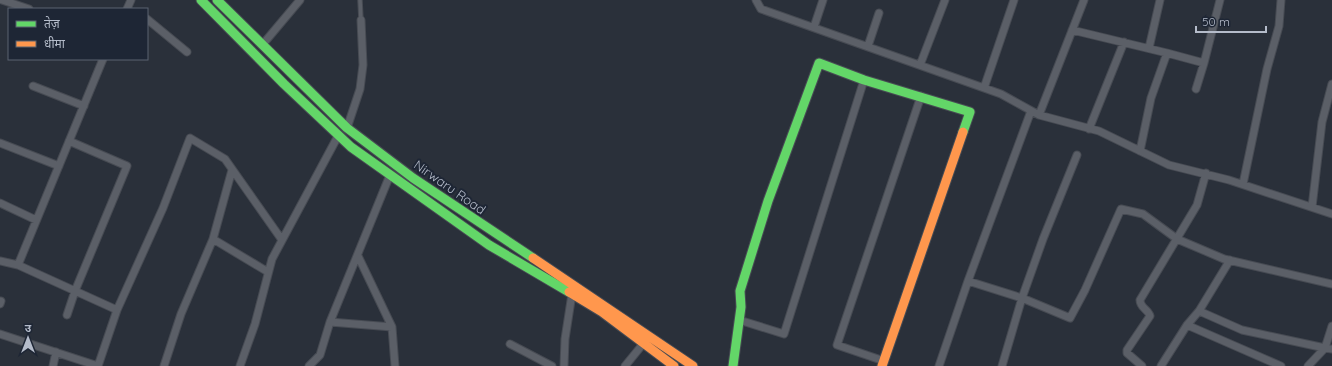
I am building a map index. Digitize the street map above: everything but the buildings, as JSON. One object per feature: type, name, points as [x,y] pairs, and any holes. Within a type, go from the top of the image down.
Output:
[{"type":"street","points":[[2,0],[26,8]]},
{"type":"street","name":"Nirwaru Road","points":[[201,0],[338,136],[390,175],[489,244],[602,312],[642,344],[674,366]]},
{"type":"street","name":"Nirwaru Road","points":[[217,0],[346,128],[413,178],[693,366]]},
{"type":"street","points":[[263,44],[300,0]]},
{"type":"street","points":[[756,0],[761,9],[1000,94],[1039,115],[1099,131],[1169,165],[1206,173],[1243,184],[1332,214]]},
{"type":"street","points":[[814,27],[823,0]]},
{"type":"street","points":[[920,65],[945,0]]},
{"type":"street","points":[[984,88],[1014,0]]},
{"type":"street","points":[[1039,115],[1084,0]]},
{"type":"street","points":[[1149,48],[1160,0]]},
{"type":"street","points":[[1196,89],[1220,0]]},
{"type":"street","points":[[1243,184],[1267,69],[1279,26],[1281,0]]},
{"type":"street","points":[[868,46],[879,13]]},
{"type":"street","points":[[240,366],[255,324],[272,259],[338,136],[346,128],[360,89],[363,65],[361,20]]},
{"type":"street","points":[[148,21],[187,52]]},
{"type":"street","points":[[1072,30],[1149,48],[1204,63]]},
{"type":"street","points":[[1089,129],[1124,42]]},
{"type":"street","points":[[1140,151],[1151,98],[1167,53]]},
{"type":"street","points":[[18,265],[103,60]]},
{"type":"street","points":[[734,366],[741,308],[740,291],[768,201],[819,63],[864,80],[921,96],[970,112],[883,364],[838,345],[921,96]]},
{"type":"street","points":[[739,320],[784,334],[864,80]]},
{"type":"street","points":[[1312,207],[1322,122],[1332,84]]},
{"type":"street","points":[[33,86],[84,106]]},
{"type":"street","points":[[939,366],[968,281],[1031,111]]},
{"type":"street","points":[[0,334],[98,366],[117,310],[162,208],[190,138],[224,159],[282,240]]},
{"type":"street","points":[[67,315],[75,291],[127,166],[69,141]]},
{"type":"street","points":[[0,143],[59,166]]},
{"type":"street","points":[[1002,366],[1022,298],[1043,239],[1077,155]]},
{"type":"street","points":[[164,366],[181,314],[213,239],[232,170]]},
{"type":"street","points":[[1142,366],[1127,353],[1150,316],[1142,306],[1140,300],[1197,205],[1206,173]]},
{"type":"street","points":[[310,366],[320,355],[330,322],[390,175]]},
{"type":"street","points":[[0,203],[36,220]]},
{"type":"street","points":[[968,281],[1022,298],[1070,318],[1085,290],[1121,209],[1143,214],[1177,239],[1230,260],[1332,284]]},
{"type":"street","points":[[213,239],[268,272]]},
{"type":"street","points":[[358,256],[392,327],[395,366]]},
{"type":"street","points":[[1161,366],[1187,325],[1199,311],[1230,260]]},
{"type":"street","points":[[0,261],[18,265],[117,310]]},
{"type":"street","points":[[564,366],[565,339],[572,294]]},
{"type":"street","points":[[1199,311],[1242,330],[1328,349]]},
{"type":"street","points":[[330,322],[392,327]]},
{"type":"street","points":[[1187,325],[1281,366]]},
{"type":"street","points":[[1308,366],[1328,349],[1332,326]]},
{"type":"street","points":[[510,344],[552,366]]},
{"type":"street","points":[[625,366],[642,344]]},
{"type":"street","points":[[53,366],[56,352]]},
{"type":"lane","points":[[360,0],[361,20]]},
{"type":"traffic: fast","points":[[201,0],[284,84],[351,147],[489,245],[569,292]]},
{"type":"traffic: fast","points":[[217,0],[347,128],[413,178],[533,258]]},
{"type":"traffic: fast","points":[[733,366],[741,307],[740,291],[768,201],[819,63],[864,80],[970,112],[963,132]]},
{"type":"traffic: slow","points":[[882,366],[963,132]]},
{"type":"traffic: slow","points":[[533,258],[693,366]]},
{"type":"traffic: slow","points":[[569,292],[602,312],[674,366]]}]
